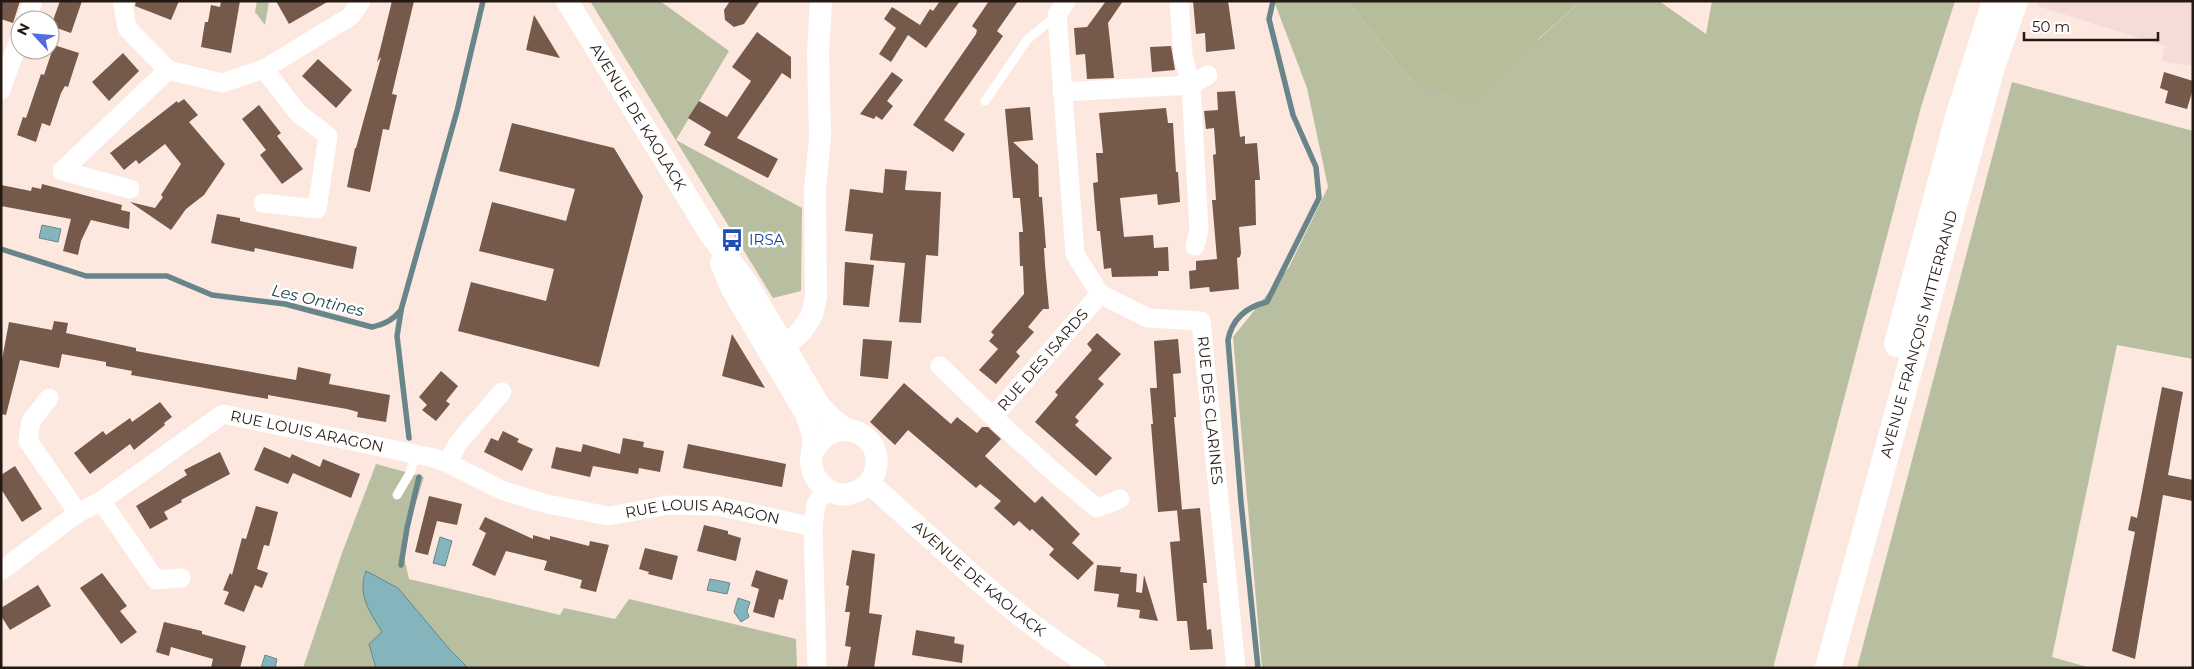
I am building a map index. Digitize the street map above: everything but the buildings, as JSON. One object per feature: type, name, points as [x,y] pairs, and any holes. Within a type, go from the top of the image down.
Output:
[{"type":"main road","name":"AVENUE FRANÇOIS MITTERRAND","points":[[1811,668],[1958,117],[1995,1]]},
{"type":"main road","name":"AVENUE FRANÇOIS MITTERRAND","points":[[1828,668],[1991,70],[2016,1]]},
{"type":"street","points":[[125,1],[123,4],[126,28],[168,70],[222,83],[264,69],[351,16],[361,1]]},
{"type":"street","name":"AVENUE DE KAOLACK","points":[[567,1],[710,234],[747,283],[819,405],[830,418],[846,429],[861,434],[872,444],[876,454],[876,464],[869,483],[1015,612],[1068,651],[1095,668]]},
{"type":"street","points":[[809,1],[806,60],[809,138],[815,190]]},
{"type":"street","points":[[788,384],[784,346],[801,332],[812,315],[816,297],[815,190],[820,137],[818,52],[821,1]]},
{"type":"street","points":[[1179,1],[1183,56],[1190,85],[1199,230],[1195,246]]},
{"type":"street","points":[[1062,8],[1062,92],[1075,254],[1100,294]]},
{"type":"street","points":[[1,90],[12,60]]},
{"type":"street","points":[[262,202],[317,209],[328,136],[298,114],[264,69]]},
{"type":"street","points":[[130,189],[57,167],[168,70]]},
{"type":"street","points":[[1062,92],[1190,85],[1208,75]]},
{"type":"street","name":"AVENUE DE KAOLACK","points":[[710,234],[733,291],[806,414],[813,435],[811,462],[813,472],[818,482],[826,489]]},
{"type":"street","name":"RUE DES ISARDS","points":[[1100,294],[993,417],[1097,508],[1120,500]]},
{"type":"street","name":"RUE DES CLARINES","points":[[1100,294],[1148,318],[1201,321],[1236,668]]},
{"type":"street","points":[[940,366],[993,417]]},
{"type":"street","points":[[448,463],[458,443],[502,392]]},
{"type":"street","points":[[49,398],[31,421],[28,441],[78,513]]},
{"type":"street","name":"RUE LOUIS ARAGON","points":[[1,571],[78,513],[101,501],[223,414],[416,454],[448,463],[504,491],[547,504],[609,516],[669,505],[718,506],[814,527]]},
{"type":"street","points":[[813,452],[818,442],[826,434],[846,429]]},
{"type":"street","points":[[817,668],[814,527],[816,504],[826,489],[844,494],[853,493],[869,483]]},
{"type":"street","points":[[101,501],[156,580],[180,578]]},
{"type":"lane","points":[[985,101],[1027,40],[1062,8]]},
{"type":"lane","points":[[396,495],[410,473],[416,454]]},
{"type":"shaded area","points":[[2039,1],[2193,1],[2193,66],[2161,61],[2165,46],[2037,6]]},
{"type":"green space","points":[[257,1],[269,1],[265,25],[255,12]]},
{"type":"green space","points":[[590,1],[660,1],[729,51],[676,140],[802,208],[801,291],[773,298]]},
{"type":"green space","points":[[1274,1],[1347,1],[1415,85],[1539,39],[1581,1],[1659,1],[1706,34],[1712,1],[1955,1],[1921,107],[1773,668],[1262,668],[1233,337],[1289,267],[1328,187],[1307,88]]},
{"type":"green space","points":[[1347,1],[1581,1],[1471,99],[1415,85]]},
{"type":"green space","points":[[2012,82],[2193,131],[2193,359],[2117,345],[2052,657],[2091,668],[1857,668]]},
{"type":"green space","points":[[376,464],[424,477],[411,518],[404,557],[409,579],[560,615],[564,608],[615,619],[629,599],[796,639],[797,668],[303,668],[342,553]]},
{"type":"water","points":[[42,225],[61,229],[58,242],[39,238]]},
{"type":"water","points":[[440,537],[452,541],[445,566],[433,563]]},
{"type":"water","points":[[366,571],[398,588],[451,651],[468,668],[376,668],[369,644],[382,632],[369,610],[364,596],[363,588]]},
{"type":"water","points":[[710,579],[730,583],[727,594],[707,590]]},
{"type":"water","points":[[738,598],[750,602],[747,611],[749,617],[741,622],[734,612]]},
{"type":"water","points":[[265,655],[277,659],[275,668],[261,668]]},
{"type":"waterway","name":"Les Ontines","points":[[1,249],[86,276],[167,276],[212,295],[285,304],[372,327],[388,321],[401,310],[457,111],[483,1]]},
{"type":"waterway","points":[[1258,668],[1241,502],[1228,340],[1233,326],[1241,315],[1253,307],[1267,302],[1319,198],[1316,167],[1293,115],[1269,19],[1273,1]]},
{"type":"waterway","points":[[401,311],[397,336],[409,438]]},
{"type":"waterway","points":[[401,565],[407,528],[419,477]]},
{"type":"place","name":"IRSA","points":[[732,240]]}]
